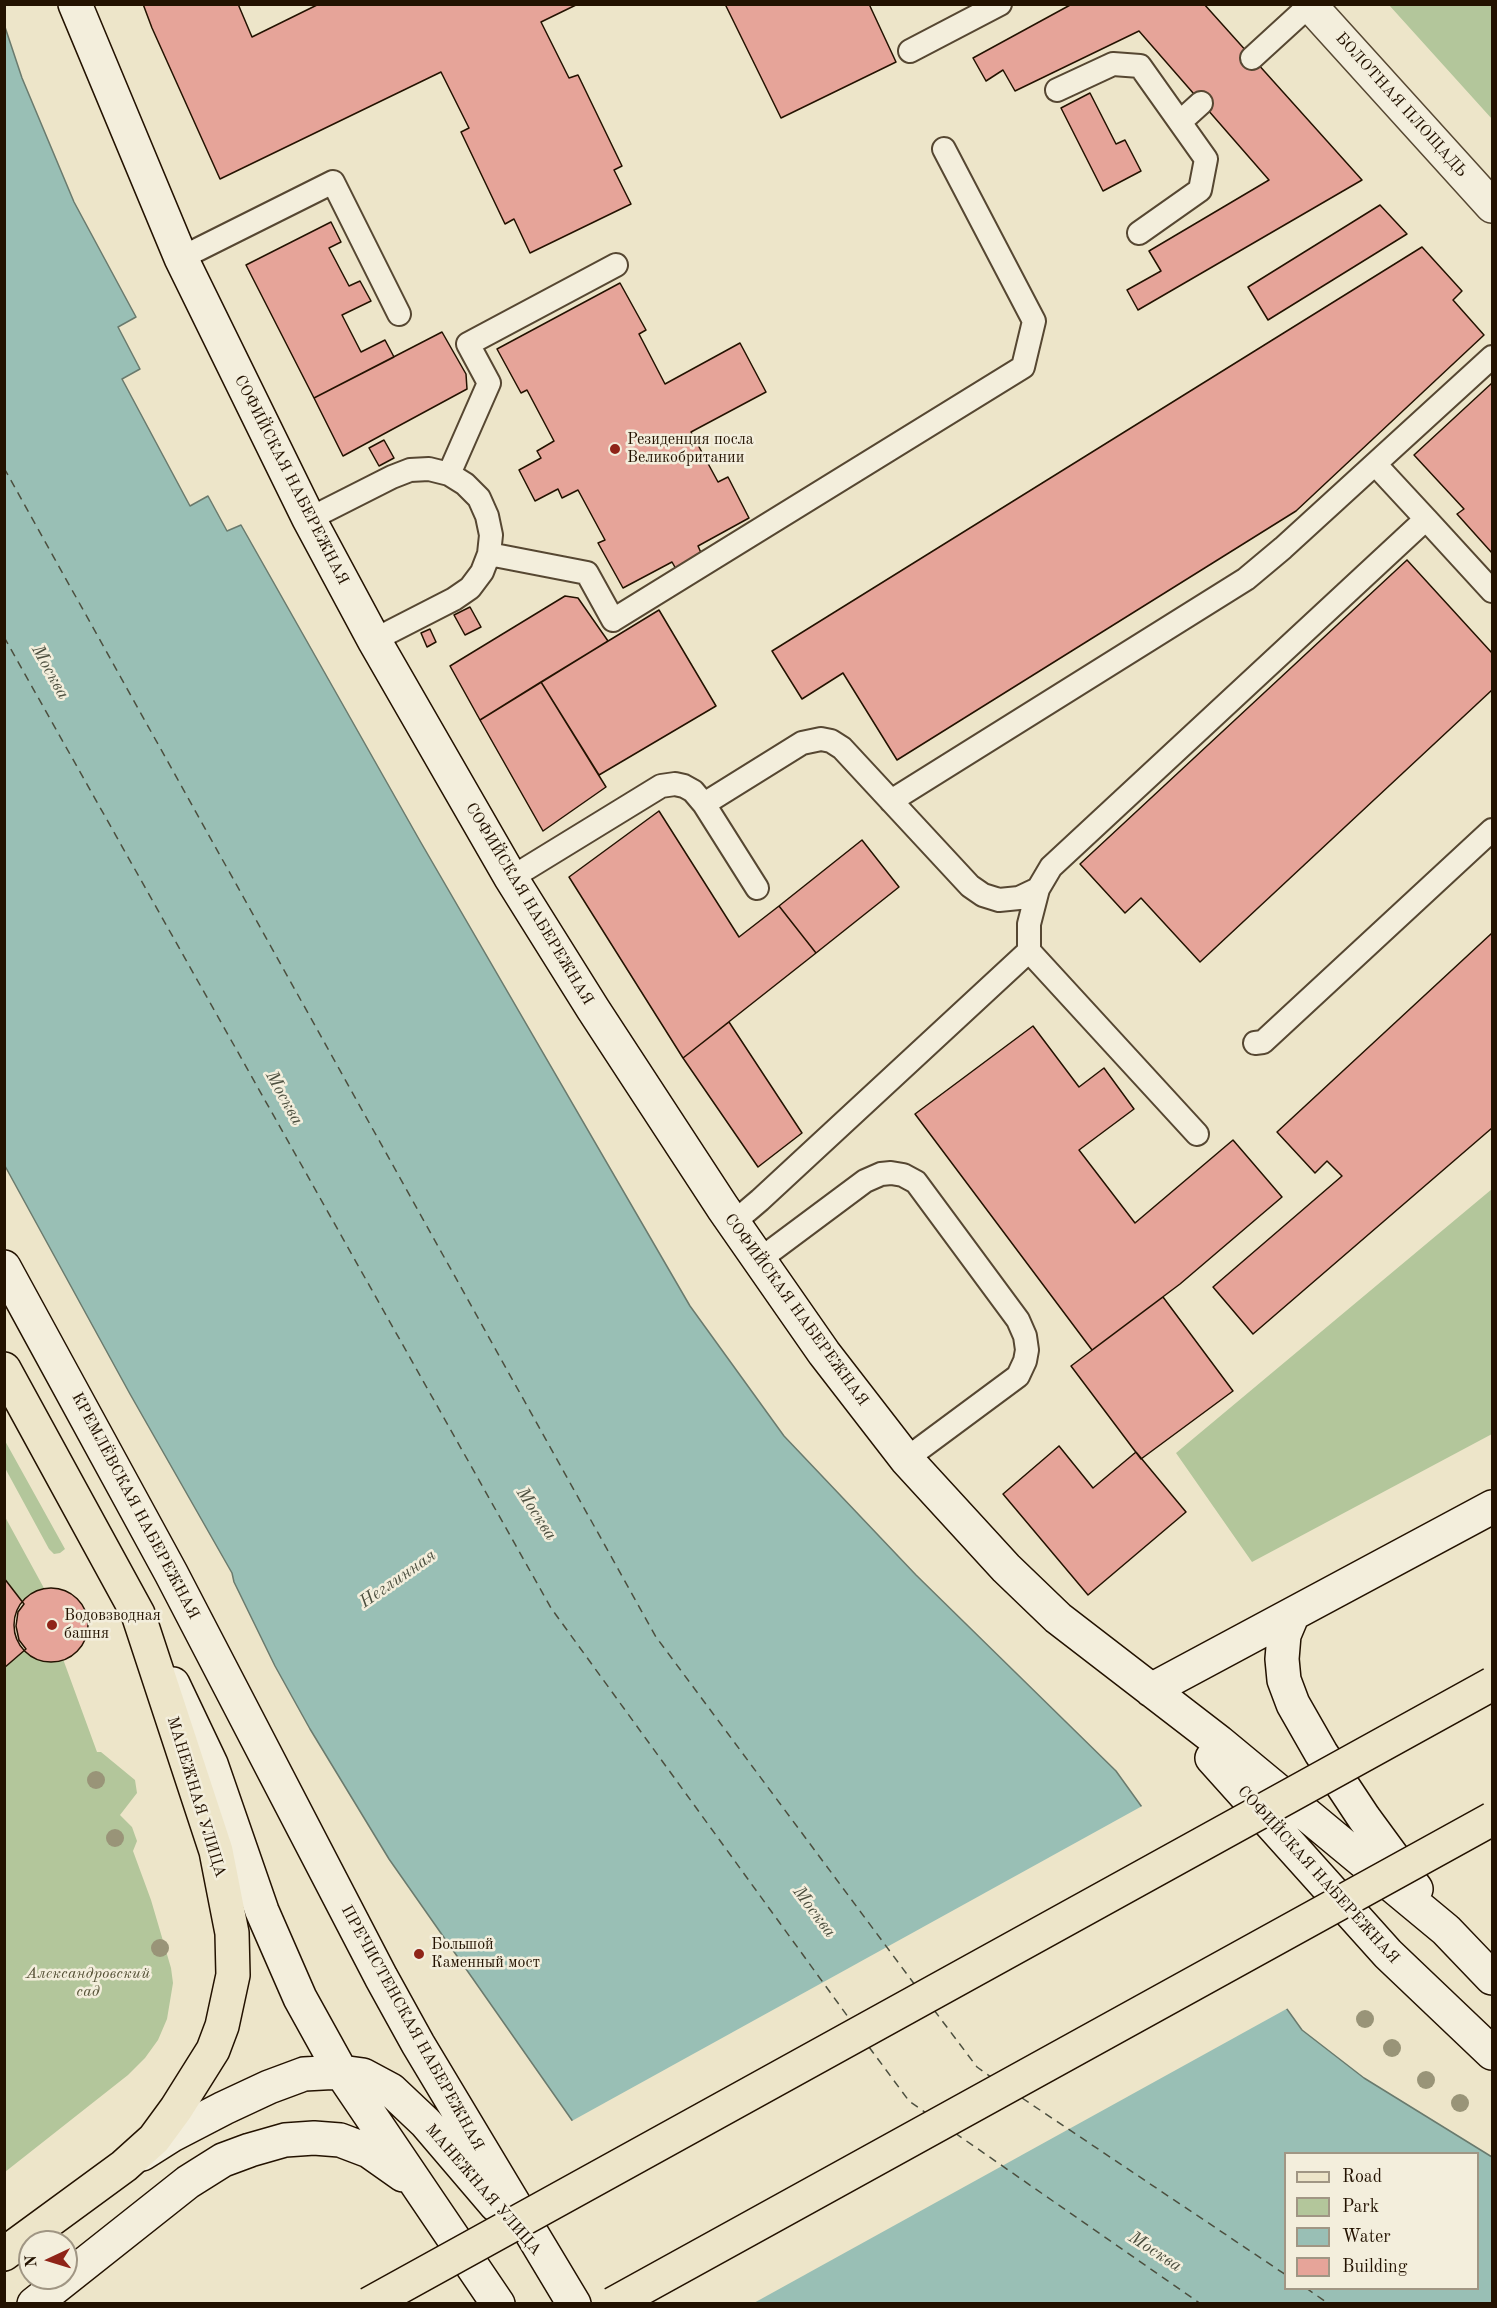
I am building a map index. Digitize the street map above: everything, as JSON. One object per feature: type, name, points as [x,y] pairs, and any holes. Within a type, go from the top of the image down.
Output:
[{"type":"main road","name":"СОФИЙСКАЯ НАБЕРЕЖНАЯ","points":[[75,4],[181,258],[309,519],[374,640],[512,878],[593,1009],[733,1223],[824,1353],[906,1459],[1006,1568],[1058,1618],[1219,1742],[1446,1929],[1492,1978]]},
{"type":"main road","name":"БОЛОТНАЯ ПЛОЩАДЬ","points":[[1309,5],[1492,206]]},
{"type":"main road","name":"КРЕМЛЁВСКАЯ НАБЕРЕЖНАЯ","points":[[4,1267],[263,1746]]},
{"type":"main road","points":[[4,1369],[138,1614],[211,1764],[262,1911],[300,1998],[341,2072],[498,2304]]},
{"type":"main road","points":[[1151,1690],[1492,1507]]},
{"type":"main road","name":"МАНЕЖНАЯ УЛИЦА","points":[[123,2166],[154,2139],[201,2072],[222,2026],[233,1975],[232,1933],[216,1851],[138,1614]]},
{"type":"main road","points":[[1292,1616],[1284,1635],[1282,1659],[1284,1680],[1293,1704],[1321,1753],[1364,1818],[1446,1929]]},
{"type":"main road","points":[[369,2304],[1492,1684]]},
{"type":"main road","name":"СОФИЙСКАЯ НАБЕРЕЖНАЯ","points":[[1151,1690],[1388,1954],[1492,2053]]},
{"type":"main road","name":"ПРЕЧИСТЕНСКАЯ НАБЕРЕЖНАЯ","points":[[263,1746],[331,1884],[418,2044],[574,2304]]},
{"type":"main road","points":[[613,2304],[1492,1819]]},
{"type":"main road","name":"МАНЕЖНАЯ УЛИЦА","points":[[4,2254],[123,2166],[171,2135],[269,2087],[304,2074],[341,2072],[363,2075],[391,2090],[426,2123],[552,2270]]},
{"type":"main road","points":[[34,2304],[188,2182],[223,2160],[250,2150],[285,2140],[314,2138],[340,2140],[369,2151],[400,2172],[422,2191]]},
{"type":"lane","points":[[910,51],[1000,4]]},
{"type":"lane","points":[[1252,57],[1309,5]]},
{"type":"lane","points":[[1057,90],[1113,64],[1140,66],[1206,159],[1200,190],[1139,232]]},
{"type":"lane","points":[[1180,122],[1201,103]]},
{"type":"lane","points":[[489,554],[587,573],[612,620],[1023,367],[1034,321],[944,149]]},
{"type":"lane","points":[[181,258],[333,182],[399,314]]},
{"type":"lane","points":[[449,474],[489,383],[468,344],[616,265]]},
{"type":"lane","points":[[891,801],[1246,579],[1492,357]]},
{"type":"lane","points":[[1375,464],[1492,591]]},
{"type":"lane","points":[[309,519],[410,470],[429,470],[449,474],[465,484],[479,498],[487,516],[491,535],[489,554],[482,572],[470,588],[454,599],[374,640]]},
{"type":"lane","points":[[1197,1134],[1029,951],[1029,924],[1038,888],[1051,867],[1426,519]]},
{"type":"lane","points":[[704,804],[802,743],[821,739],[831,741],[842,748],[970,886],[983,895],[999,900],[1019,898],[1038,888]]},
{"type":"lane","points":[[512,878],[661,786],[675,784],[693,791],[704,804],[757,888]]},
{"type":"lane","points":[[1256,1043],[1263,1042],[1492,830]]},
{"type":"lane","points":[[733,1223],[1029,951]]},
{"type":"lane","points":[[759,1260],[865,1181],[881,1174],[903,1175],[916,1182],[1018,1320],[1025,1336],[1027,1350],[1018,1376],[906,1459]]},
{"type":"green space","points":[[1389,5],[1492,5],[1492,119]]},
{"type":"green space","points":[[1492,1189],[1492,1434],[1252,1562],[1176,1453]]},
{"type":"green space","points":[[4,1439],[65,1549],[60,1553],[54,1554],[49,1549],[5,1468]]},
{"type":"green space","points":[[4,1515],[45,1590],[31,1596],[24,1604],[5,1578]]},
{"type":"green space","name":"Александровский сад","points":[[26,1649],[32,1655],[46,1660],[63,1659],[97,1752],[101,1752],[135,1780],[137,1793],[120,1815],[132,1827],[137,1841],[133,1851],[151,1900],[171,1968],[173,1983],[167,2019],[158,2040],[145,2058],[128,2075],[5,2172],[4,1668]]},
{"type":"water","points":[[4,24],[22,78],[74,202],[136,317],[118,327],[140,369],[122,379],[190,506],[208,496],[227,531],[241,525],[420,841],[690,1306],[784,1436],[916,1575],[1116,1771],[1302,2030],[1364,2078],[1492,2157],[1492,2303],[700,2303],[389,1859],[310,1729],[275,1666],[234,1582],[232,1573],[130,1394],[5,1166]]},
{"type":"pier","points":[[1144,1805],[1290,2007],[752,2304],[696,2304],[570,2122]]},
{"type":"building","points":[[143,4],[238,4],[252,37],[319,4],[578,4],[541,22],[569,78],[578,75],[622,166],[614,170],[631,204],[530,253],[514,219],[505,224],[461,132],[469,128],[441,72],[220,179]]},
{"type":"building","points":[[725,4],[869,4],[896,62],[781,118]]},
{"type":"building","points":[[1072,4],[1204,4],[1362,180],[1138,310],[1127,290],[1161,271],[1149,251],[1269,180],[1139,31],[1015,91],[1003,70],[986,81],[973,58]]},
{"type":"building","points":[[1090,93],[1116,144],[1125,140],[1141,171],[1103,191],[1061,108]]},
{"type":"building","points":[[1380,205],[1407,234],[1268,320],[1248,287]]},
{"type":"building","points":[[331,222],[341,242],[329,248],[349,286],[360,281],[371,301],[342,315],[361,352],[385,340],[394,357],[314,398],[246,265]]},
{"type":"building","points":[[1422,247],[1462,291],[1453,300],[1484,335],[1296,511],[897,760],[843,673],[802,699],[772,651]]},
{"type":"building","points":[[620,283],[646,330],[639,334],[665,384],[740,343],[766,392],[691,432],[718,482],[728,477],[749,518],[698,546],[702,555],[676,569],[672,562],[623,588],[598,543],[605,540],[578,490],[562,498],[558,489],[535,501],[519,470],[541,458],[537,451],[554,441],[527,390],[521,393],[497,349]]},
{"type":"building","points":[[442,332],[466,374],[467,389],[343,456],[314,398]]},
{"type":"building","points":[[1492,383],[1492,553],[1457,514],[1464,509],[1414,455]]},
{"type":"building","points":[[384,440],[394,458],[379,466],[369,448]]},
{"type":"building","points":[[1407,560],[1492,653],[1492,690],[1200,962],[1141,898],[1125,913],[1080,864]]},
{"type":"building","points":[[565,596],[578,598],[608,641],[480,720],[450,666]]},
{"type":"building","points":[[470,607],[481,627],[465,635],[454,615]]},
{"type":"building","points":[[659,610],[716,706],[599,775],[541,682]]},
{"type":"building","points":[[430,629],[436,642],[427,647],[421,633]]},
{"type":"building","points":[[541,682],[606,787],[543,831],[480,720]]},
{"type":"building","points":[[659,811],[739,937],[779,906],[816,953],[683,1058],[569,877]]},
{"type":"building","points":[[862,840],[899,887],[816,953],[779,906]]},
{"type":"building","points":[[1492,933],[1492,1128],[1253,1334],[1213,1287],[1342,1176],[1327,1161],[1315,1173],[1277,1132]]},
{"type":"building","points":[[729,1022],[802,1133],[758,1167],[683,1058]]},
{"type":"building","points":[[1033,1026],[1079,1087],[1104,1068],[1134,1109],[1079,1150],[1135,1223],[1233,1140],[1282,1197],[1180,1284],[1092,1350],[915,1114]]},
{"type":"building","points":[[1163,1297],[1233,1391],[1141,1459],[1071,1366]]},
{"type":"building","points":[[1059,1446],[1093,1488],[1136,1452],[1186,1512],[1088,1595],[1003,1494]]},
{"type":"building","points":[[4,1578],[24,1604],[18,1612],[16,1626],[19,1640],[26,1649],[4,1668]]},
{"type":"building","name":"Водовзводная башня","points":[[51,1588],[72,1594],[82,1604],[88,1625],[82,1646],[72,1656],[51,1662],[30,1656],[20,1646],[14,1625],[20,1604],[30,1594]]},
{"type":"ferry route","points":[[4,468],[656,1637],[915,1985]]},
{"type":"ferry route","points":[[4,637],[551,1608],[851,2021]]},
{"type":"ferry route","points":[[934,2010],[977,2067],[991,2077]]},
{"type":"ferry route","points":[[869,2047],[909,2101],[926,2113]]},
{"type":"ferry route","points":[[1022,2098],[1284,2274]]},
{"type":"ferry route","points":[[955,2133],[1201,2304]]},
{"type":"ferry route","points":[[1309,2290],[1329,2304]]},
{"type":"place","name":"Резиденция посла Великобритании","points":[[615,449]]},
{"type":"place","name":"Водовзводная башня","points":[[52,1625]]},
{"type":"place","name":"Большой Каменный мост","points":[[419,1954]]},
{"type":"water label","name":"Москва","points":[[50,672]]},
{"type":"water label","name":"Москва","points":[[284,1098]]},
{"type":"water label","name":"Москва","points":[[536,1514]]},
{"type":"water label","name":"Неглинная","points":[[398,1579]]},
{"type":"water label","name":"Москва","points":[[814,1912]]},
{"type":"water label","name":"Москва","points":[[1155,2252]]}]
